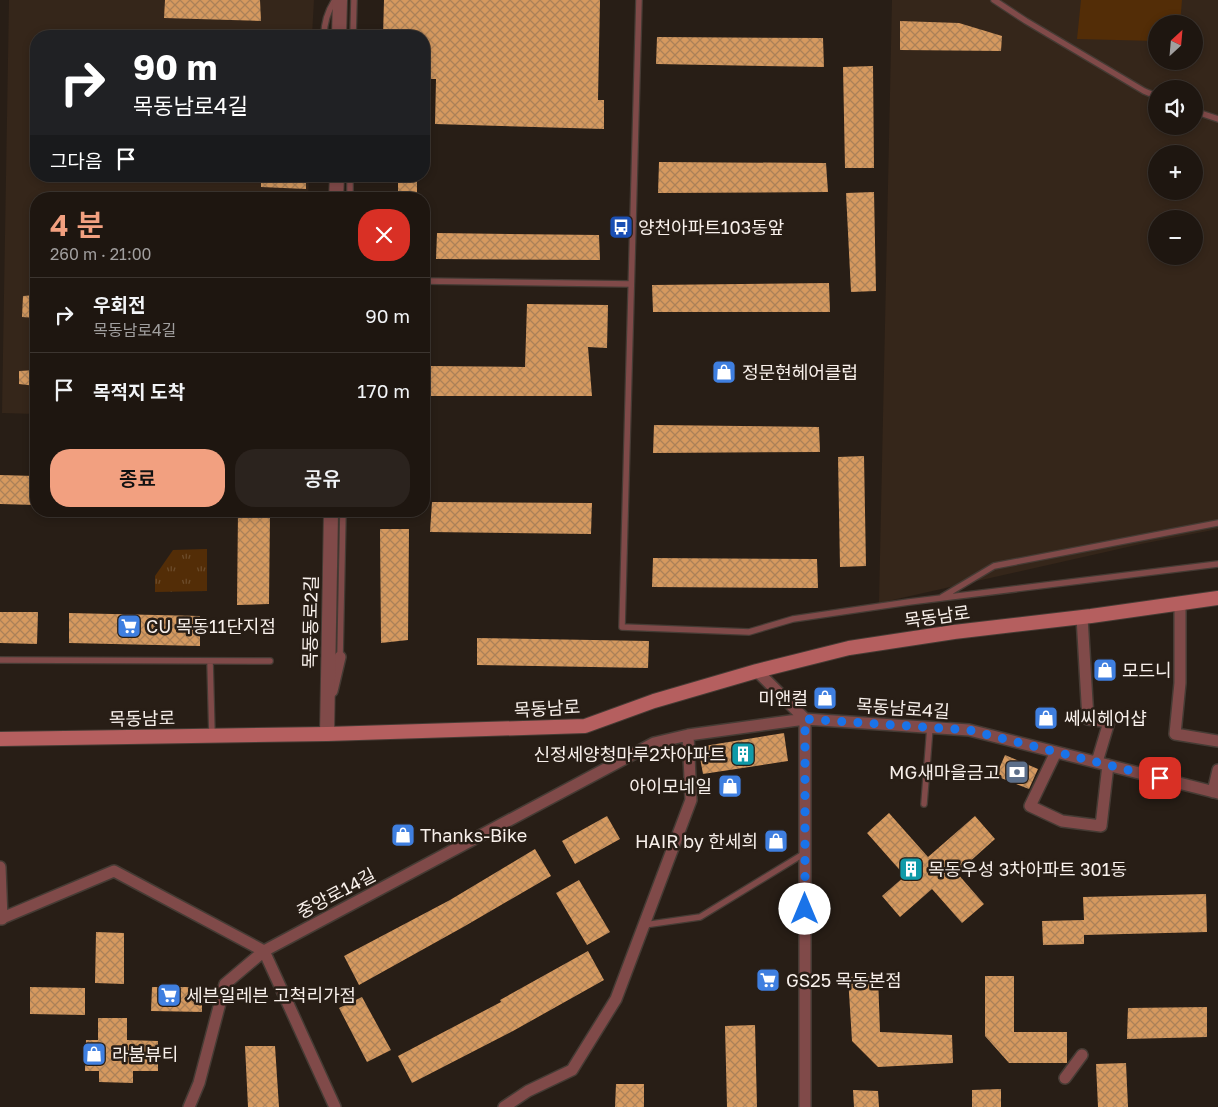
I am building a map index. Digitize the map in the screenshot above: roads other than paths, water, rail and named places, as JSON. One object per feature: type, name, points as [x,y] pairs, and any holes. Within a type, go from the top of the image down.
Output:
[{"type":"main road","name":"목동남로","points":[[0,739],[327,734],[585,726],[654,700],[849,648],[954,632],[1218,598]]},
{"type":"street","points":[[339,30],[340,0]]},
{"type":"street","name":"목동동로2길","points":[[327,734],[331,517]]},
{"type":"street","points":[[1180,604],[1180,682],[1175,734],[1218,741]]},
{"type":"street","points":[[1056,752],[1030,806],[1062,821],[1101,826],[1103,764],[1110,722],[1088,719],[1082,617]]},
{"type":"street","points":[[328,707],[340,658]]},
{"type":"street","points":[[757,671],[805,719],[805,1107]]},
{"type":"street","name":"목동남로4길","points":[[767,725],[805,719],[969,730],[1215,792]]},
{"type":"street","name":"중앙로14길","points":[[189,1107],[199,1083],[225,984],[264,952],[654,743],[688,735],[767,725]]},
{"type":"street","points":[[504,1107],[528,1091],[572,1070],[616,999],[691,800],[688,735]]},
{"type":"street","points":[[1215,792],[1218,770]]},
{"type":"street","points":[[0,867],[1,919],[114,871],[264,952],[337,1107]]},
{"type":"street","points":[[1065,1078],[1082,1055]]},
{"type":"lane","points":[[324,30],[329,8],[335,0]]},
{"type":"lane","points":[[353,30],[354,0]]},
{"type":"lane","points":[[639,0],[622,627],[749,632],[793,619],[941,598],[1218,564]]},
{"type":"lane","points":[[994,0],[1148,93]]},
{"type":"lane","points":[[1203,114],[1218,119]]},
{"type":"lane","points":[[430,281],[631,284]]},
{"type":"lane","points":[[340,658],[343,517]]},
{"type":"lane","points":[[941,598],[994,566],[1218,523]]},
{"type":"lane","points":[[0,660],[270,660]]},
{"type":"lane","points":[[210,661],[212,736]]},
{"type":"lane","points":[[924,804],[930,727]]},
{"type":"lane","points":[[644,925],[700,917],[805,853]]},
{"type":"place","name":"양천아파트103동앞","points":[[621,227]]},
{"type":"place","name":"정문현헤어클럽","points":[[724,372]]},
{"type":"place","name":"CU 목동11단지점","points":[[129,626]]},
{"type":"place","name":"모드니","points":[[1105,670]]},
{"type":"place","name":"미앤컬","points":[[825,698]]},
{"type":"place","name":"쎄씨헤어샵","points":[[1046,718]]},
{"type":"place","name":"신정세양청마루2차아파트","points":[[743,754]]},
{"type":"place","name":"MG새마을금고","points":[[1017,772]]},
{"type":"place","name":"아이모네일","points":[[730,786]]},
{"type":"place","name":"Thanks-Bike","points":[[403,835]]},
{"type":"place","name":"HAIR by 한세희","points":[[776,841]]},
{"type":"place","name":"목동우성 3차아파트 301동","points":[[911,869]]},
{"type":"place","name":"GS25 목동본점","points":[[768,980]]},
{"type":"place","name":"세븐일레븐 고척리가점","points":[[169,995]]},
{"type":"place","name":"라붐뷰티","points":[[94,1054]]}]
